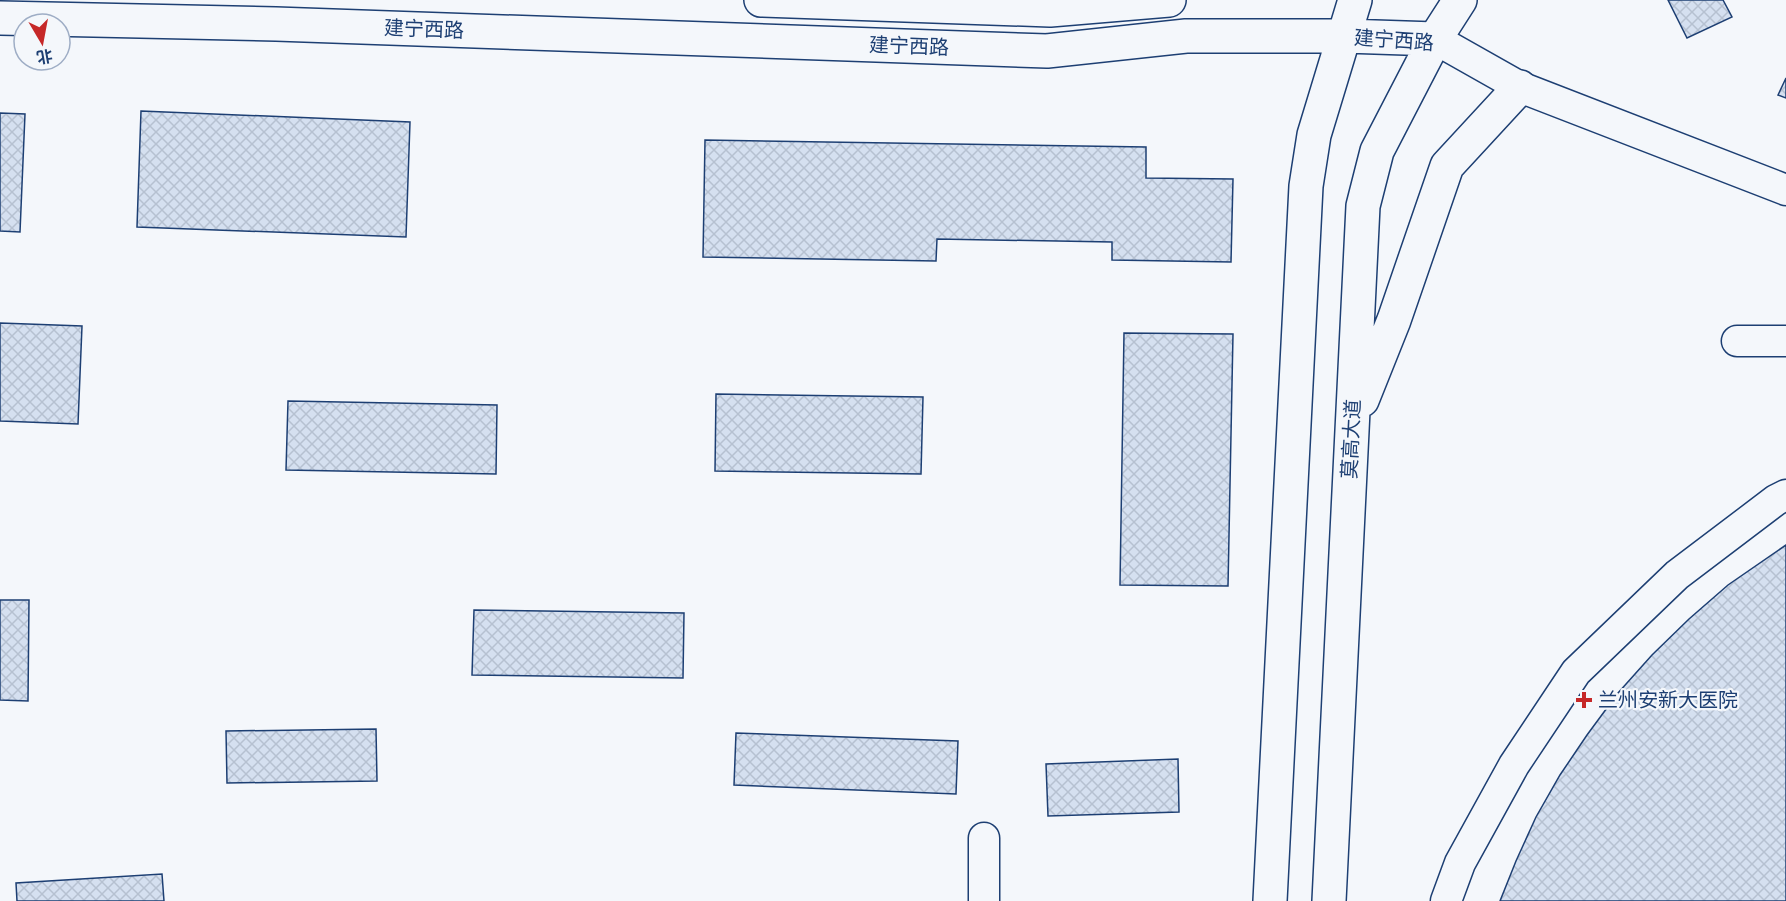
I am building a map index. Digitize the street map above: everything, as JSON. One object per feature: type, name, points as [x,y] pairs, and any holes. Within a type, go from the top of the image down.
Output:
[{"type":"main road","name":"建宁西路","points":[[761,0],[1050,10],[1169,0]]},
{"type":"main road","name":"莫高大道","points":[[1329,901],[1363,206],[1377,151],[1435,39],[1460,0]]},
{"type":"main road","points":[[1270,901],[1306,186],[1314,135],[1345,36],[1352,1],[1435,39]]},
{"type":"main road","name":"建宁西路","points":[[0,18],[276,24],[1047,51],[1186,36],[1345,36],[1435,39]]},
{"type":"main road","points":[[1352,424],[1394,320],[1447,166],[1520,87]]},
{"type":"street","name":"建宁西路","points":[[1435,39],[1520,87],[1786,190]]},
{"type":"street","points":[[1737,341],[1786,341]]},
{"type":"street","points":[[1446,901],[1460,863],[1514,765],[1576,672],[1677,575],[1776,500],[1786,495]]},
{"type":"street","points":[[984,838],[984,901]]},
{"type":"building","points":[[1668,0],[1723,0],[1732,17],[1687,38]]},
{"type":"building","points":[[1786,78],[1786,98],[1778,95]]},
{"type":"building","points":[[141,111],[410,122],[406,237],[137,227]]},
{"type":"building","points":[[0,113],[25,114],[20,232],[0,231]]},
{"type":"building","points":[[705,140],[1146,147],[1146,178],[1233,179],[1231,262],[1112,260],[1112,242],[937,239],[936,261],[703,257]]},
{"type":"building","points":[[0,323],[82,326],[78,424],[0,421]]},
{"type":"building","points":[[1124,333],[1233,334],[1228,586],[1120,585]]},
{"type":"building","points":[[716,394],[923,397],[921,474],[715,471]]},
{"type":"building","points":[[288,401],[497,405],[496,474],[286,470]]},
{"type":"building","points":[[1786,545],[1786,901],[1500,901],[1536,817],[1560,775],[1618,693],[1689,619],[1728,585]]},
{"type":"building","points":[[0,600],[29,600],[28,701],[0,700]]},
{"type":"building","points":[[474,610],[684,613],[683,678],[472,675]]},
{"type":"building","points":[[376,729],[377,781],[227,783],[226,731]]},
{"type":"building","points":[[736,733],[958,741],[956,794],[734,785]]},
{"type":"building","points":[[1178,759],[1179,812],[1048,816],[1046,764]]},
{"type":"building","points":[[162,874],[164,901],[17,901],[16,883]]},
{"type":"place","name":"兰州安新大医院","points":[[1584,700]]}]
